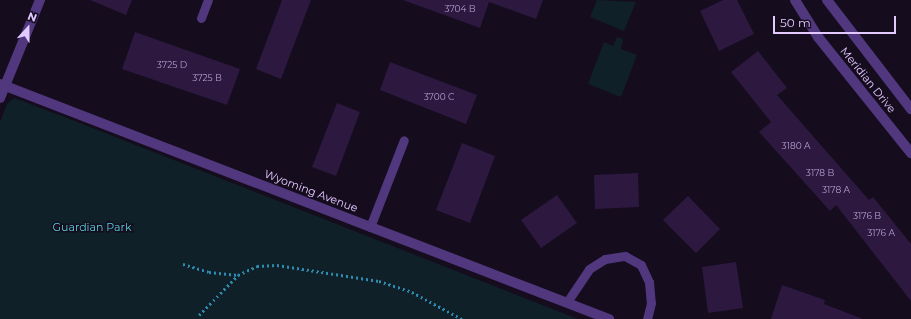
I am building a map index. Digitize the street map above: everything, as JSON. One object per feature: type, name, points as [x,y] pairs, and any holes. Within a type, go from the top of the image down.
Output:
[{"type":"street","points":[[0,98],[2,85],[40,0]]},
{"type":"street","name":"Meridian Drive","points":[[795,0],[818,37],[911,153]]},
{"type":"street","name":"Meridian Drive","points":[[827,0],[911,109]]},
{"type":"street","name":"Wyoming Avenue","points":[[2,85],[609,319]]},
{"type":"lane","points":[[201,18],[208,0]]},
{"type":"lane","points":[[370,227],[404,140]]},
{"type":"lane","points":[[567,302],[589,269],[605,259],[624,256],[641,265],[649,282],[651,303],[647,319]]},
{"type":"path","points":[[183,264],[209,272],[238,276]]},
{"type":"path","points":[[199,315],[238,276],[257,266],[278,265],[345,274],[412,292],[462,319]]},
{"type":"green space","points":[[597,0],[636,2],[624,31],[590,17]]},
{"type":"green space","points":[[617,37],[623,39],[621,49],[637,55],[621,97],[588,84],[604,42],[613,46]]},
{"type":"green space","name":"Guardian Park","points":[[14,98],[578,319],[0,319],[0,122],[7,104]]},
{"type":"building","points":[[90,0],[132,0],[126,15]]},
{"type":"building","points":[[282,0],[311,0],[281,79],[256,69]]},
{"type":"building","points":[[403,0],[543,0],[536,19],[489,2],[480,28]]},
{"type":"building","points":[[723,0],[737,0],[754,34],[719,51],[700,11]]},
{"type":"building","points":[[135,32],[240,69],[227,105],[122,69]]},
{"type":"building","points":[[758,51],[787,88],[777,95],[869,200],[873,197],[911,244],[911,301],[836,205],[830,211],[759,132],[771,122],[731,72]]},
{"type":"building","points":[[390,62],[477,95],[466,124],[380,90]]},
{"type":"building","points":[[337,103],[360,112],[336,176],[312,167]]},
{"type":"building","points":[[462,143],[495,156],[470,223],[436,210]]},
{"type":"building","points":[[638,173],[639,207],[595,209],[594,175]]},
{"type":"building","points":[[557,195],[577,223],[541,248],[521,220]]},
{"type":"building","points":[[688,196],[720,229],[696,253],[663,220]]},
{"type":"building","points":[[736,262],[743,308],[708,313],[702,267]]},
{"type":"building","points":[[782,285],[825,300],[824,304],[863,319],[771,319]]}]
